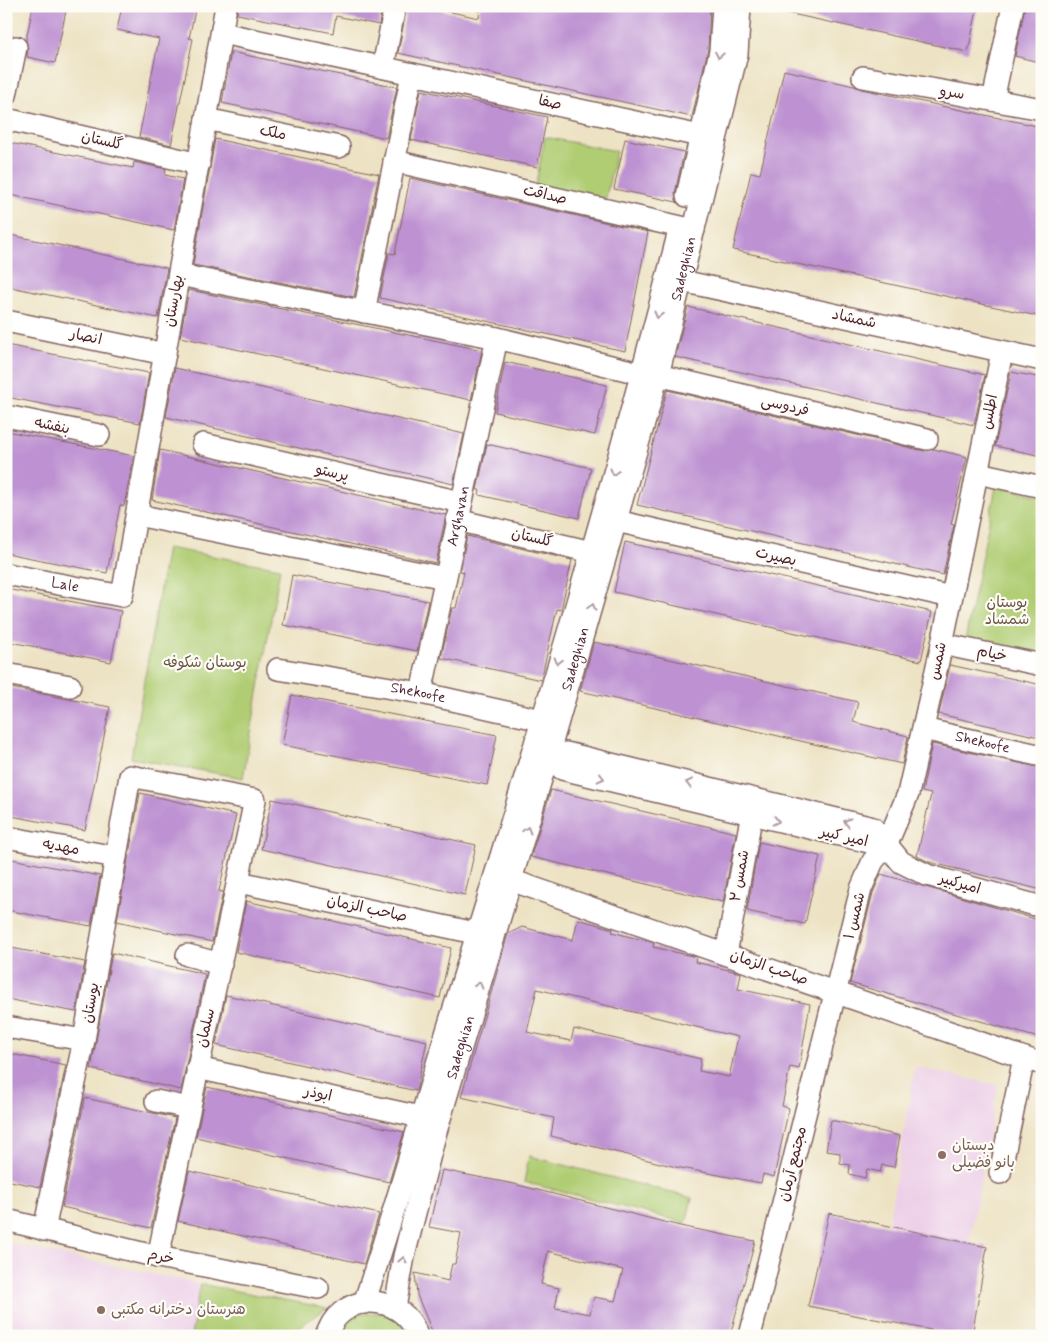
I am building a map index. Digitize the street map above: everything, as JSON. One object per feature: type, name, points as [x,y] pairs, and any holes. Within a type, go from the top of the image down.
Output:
[{"type":"street","name":"بهارستان","points":[[122,596],[226,6]]},
{"type":"street","points":[[383,68],[395,6]]},
{"type":"street","name":"Sadeghian","points":[[709,138],[720,51],[723,6]]},
{"type":"street","name":"Sadeghian","points":[[364,1302],[430,1119],[504,878],[651,375],[709,138],[737,54],[740,6]]},
{"type":"street","points":[[993,100],[1013,6]]},
{"type":"street","name":"صفا","points":[[222,33],[709,138]]},
{"type":"street","points":[[6,95],[16,47]]},
{"type":"street","points":[[364,312],[412,74]]},
{"type":"street","name":"سرو","points":[[863,77],[1042,109]]},
{"type":"street","name":"گلستان","points":[[6,119],[198,164]]},
{"type":"street","name":"ملک","points":[[206,119],[339,147]]},
{"type":"street","name":"صداقت","points":[[394,161],[687,228]]},
{"type":"street","points":[[179,275],[497,338],[651,375]]},
{"type":"street","name":"شمشاد","points":[[674,279],[1042,360]]},
{"type":"street","name":"انصار","points":[[6,320],[165,354]]},
{"type":"street","name":"Arghavan","points":[[421,693],[497,338]]},
{"type":"street","name":"اطلس","points":[[978,473],[1002,352]]},
{"type":"street","name":"فردوسی","points":[[651,375],[927,440]]},
{"type":"street","name":"بنفشه","points":[[6,416],[99,436]]},
{"type":"street","name":"پرستو","points":[[203,444],[459,511]]},
{"type":"street","points":[[978,473],[1042,487]]},
{"type":"street","name":"شمس","points":[[886,846],[908,794],[978,473]]},
{"type":"street","name":"گلستان","points":[[459,511],[599,554]]},
{"type":"street","points":[[137,515],[445,578]]},
{"type":"street","name":"بصیرت","points":[[609,519],[951,596]]},
{"type":"street","name":"Lale","points":[[6,574],[122,596]]},
{"type":"street","name":"خیام","points":[[942,644],[1042,665]]},
{"type":"street","name":"Shekoofe","points":[[278,669],[421,693],[550,721]]},
{"type":"street","points":[[6,674],[70,686]]},
{"type":"street","name":"Shekoofe","points":[[923,729],[1042,756]]},
{"type":"street","name":"امیر کبیر","points":[[753,807],[562,769],[560,760],[566,754],[753,807],[886,846]]},
{"type":"street","name":"سلمان","points":[[130,776],[255,800],[158,1257]]},
{"type":"street","name":"بوستان","points":[[44,1230],[84,1040],[130,776]]},
{"type":"street","name":"شمس ۲","points":[[726,954],[753,807]]},
{"type":"street","name":"مهدیه","points":[[6,837],[116,857]]},
{"type":"street","name":"امیرکبیر","points":[[886,846],[901,862],[927,875],[1042,907]]},
{"type":"street","name":"شمس ۱","points":[[836,991],[866,873],[886,846]]},
{"type":"street","name":"صاحب الزمان","points":[[504,878],[836,991],[1033,1061]]},
{"type":"street","name":"صاحب الزمان","points":[[239,882],[486,935]]},
{"type":"street","points":[[187,954],[221,964]]},
{"type":"street","name":"مجتمع آرمان","points":[[750,1336],[836,991]]},
{"type":"street","points":[[6,1027],[84,1040]]},
{"type":"street","points":[[1000,1173],[1033,1061]]},
{"type":"street","name":"ابوذر","points":[[197,1068],[430,1119]]},
{"type":"street","points":[[156,1102],[189,1108]]},
{"type":"street","name":"Sadeghian","points":[[395,1308],[430,1119]]},
{"type":"street","name":"خرم","points":[[6,1220],[158,1257],[318,1288]]},
{"type":"street","points":[[326,1336],[332,1323],[341,1312],[364,1302],[375,1302],[395,1308],[407,1317],[417,1336]]},
{"type":"shaded area","name":"دبستان بانو فضیلی","points":[[915,1067],[998,1085],[969,1243],[888,1225]]},
{"type":"shaded area","name":"هنرستان دخترانه مکتبی","points":[[6,1243],[200,1284],[191,1336],[6,1336]]},
{"type":"green space","points":[[545,137],[616,151],[605,202],[535,188]]},
{"type":"green space","name":"بوستان شمشاد","points":[[996,487],[1042,496],[1042,655],[965,640]]},
{"type":"green space","name":"بوستان شکوفه","points":[[167,548],[280,568],[243,778],[131,758]]},
{"type":"green space","points":[[529,1156],[692,1198],[686,1223],[524,1182]]},
{"type":"green space","points":[[200,1284],[327,1308],[286,1336],[191,1336]]},
{"type":"green space","points":[[351,1313],[392,1313],[411,1336],[332,1336]]},
{"type":"building","points":[[33,6],[67,6],[55,63],[27,57],[26,40]]},
{"type":"building","points":[[122,6],[196,6],[189,38],[193,39],[171,145],[139,137],[159,39],[117,30]]},
{"type":"building","points":[[238,6],[382,6],[379,25],[336,16],[333,33],[237,14]]},
{"type":"building","points":[[407,6],[423,6],[479,18],[480,6],[710,6],[708,49],[692,117],[398,53]]},
{"type":"building","points":[[788,6],[978,6],[968,52],[787,13]]},
{"type":"building","points":[[1025,6],[1042,6],[1042,63],[1015,56]]},
{"type":"building","points":[[231,52],[397,87],[386,138],[222,103]]},
{"type":"building","points":[[784,70],[861,89],[1042,127],[1042,317],[733,250],[751,172],[760,174]]},
{"type":"building","points":[[421,90],[547,117],[537,167],[411,140]]},
{"type":"building","points":[[215,139],[379,174],[354,297],[193,265]]},
{"type":"building","points":[[625,139],[684,152],[675,193],[677,202],[614,189]]},
{"type":"building","points":[[10,143],[133,168],[134,162],[166,169],[165,175],[183,179],[174,230],[6,194],[6,160]]},
{"type":"building","points":[[410,178],[648,232],[625,351],[380,298],[389,253],[395,254]]},
{"type":"building","points":[[6,234],[167,268],[158,318],[6,286]]},
{"type":"building","points":[[189,290],[482,350],[471,400],[180,337]]},
{"type":"building","points":[[688,307],[985,375],[974,425],[675,357]]},
{"type":"building","points":[[6,345],[149,373],[140,423],[6,397]]},
{"type":"building","points":[[505,362],[607,385],[595,435],[495,412]]},
{"type":"building","points":[[175,368],[464,434],[453,484],[166,417]]},
{"type":"building","points":[[1011,372],[1042,378],[1042,456],[995,446]]},
{"type":"building","points":[[667,390],[924,451],[934,449],[967,457],[951,524],[954,525],[943,575],[637,505]]},
{"type":"building","points":[[6,431],[134,456],[124,506],[120,505],[107,573],[6,553]]},
{"type":"building","points":[[487,444],[591,468],[579,518],[479,495],[480,490],[477,490]]},
{"type":"building","points":[[160,450],[446,515],[436,563],[152,500]]},
{"type":"building","points":[[467,536],[572,560],[561,610],[557,609],[541,680],[441,658],[452,608],[456,608],[464,572],[460,571]]},
{"type":"building","points":[[625,542],[932,612],[921,661],[614,592]]},
{"type":"building","points":[[292,575],[428,601],[417,651],[283,625]]},
{"type":"building","points":[[6,589],[121,611],[111,662],[6,641]]},
{"type":"building","points":[[594,642],[858,702],[853,722],[908,736],[902,764],[580,691]]},
{"type":"building","points":[[950,665],[1042,685],[1042,723],[1039,737],[939,714]]},
{"type":"building","points":[[6,687],[110,707],[85,830],[6,815]]},
{"type":"building","points":[[292,695],[497,735],[487,785],[282,745]]},
{"type":"building","points":[[932,744],[1042,768],[1042,890],[929,862],[917,856],[931,794],[922,792]]},
{"type":"building","points":[[551,790],[736,833],[723,902],[531,857]]},
{"type":"building","points":[[140,793],[236,815],[219,891],[223,892],[212,942],[117,921]]},
{"type":"building","points":[[272,799],[476,845],[465,895],[261,849]]},
{"type":"building","points":[[759,842],[820,856],[805,924],[747,911]]},
{"type":"building","points":[[6,858],[100,876],[91,926],[6,910]]},
{"type":"building","points":[[881,874],[1042,921],[1042,1039],[850,983],[873,893]]},
{"type":"building","points":[[246,901],[451,948],[440,998],[236,952]]},
{"type":"building","points":[[578,919],[613,929],[612,932],[654,943],[653,947],[696,957],[695,962],[741,973],[738,989],[810,1004],[799,1069],[790,1067],[782,1106],[789,1108],[774,1177],[763,1174],[761,1183],[676,1167],[551,1136],[554,1118],[461,1097],[508,934],[522,927],[573,940]],"holes":[[[537,989],[738,1037],[729,1077],[699,1071],[701,1059],[574,1029],[571,1041],[527,1032]]]},
{"type":"building","points":[[6,947],[85,962],[76,1012],[6,999]]},
{"type":"building","points":[[112,953],[205,974],[181,1090],[91,1069]]},
{"type":"building","points":[[226,995],[427,1041],[416,1091],[216,1045]]},
{"type":"building","points":[[6,1053],[66,1065],[40,1187],[6,1180]]},
{"type":"building","points":[[207,1087],[404,1132],[389,1182],[196,1137]]},
{"type":"building","points":[[85,1098],[175,1118],[151,1228],[62,1207]]},
{"type":"building","points":[[831,1120],[900,1136],[894,1167],[882,1165],[880,1172],[867,1169],[865,1178],[849,1174],[850,1165],[840,1163],[840,1153],[826,1151]]},
{"type":"building","points":[[442,1170],[514,1184],[680,1226],[755,1241],[730,1336],[434,1336],[417,1295],[415,1273],[448,1281],[452,1264],[455,1264],[461,1233],[429,1227]],"holes":[[[548,1251],[623,1270],[615,1301],[594,1297],[590,1314],[555,1308],[559,1288],[541,1284]]]},
{"type":"building","points":[[189,1171],[379,1214],[364,1264],[178,1221]]},
{"type":"building","points":[[829,1213],[987,1247],[972,1336],[962,1336],[808,1306]]},
{"type":"place","name":"دبستان بانو فضیلی","points":[[942,1155]]},
{"type":"place","name":"هنرستان دخترانه مکتبی","points":[[101,1310]]}]
